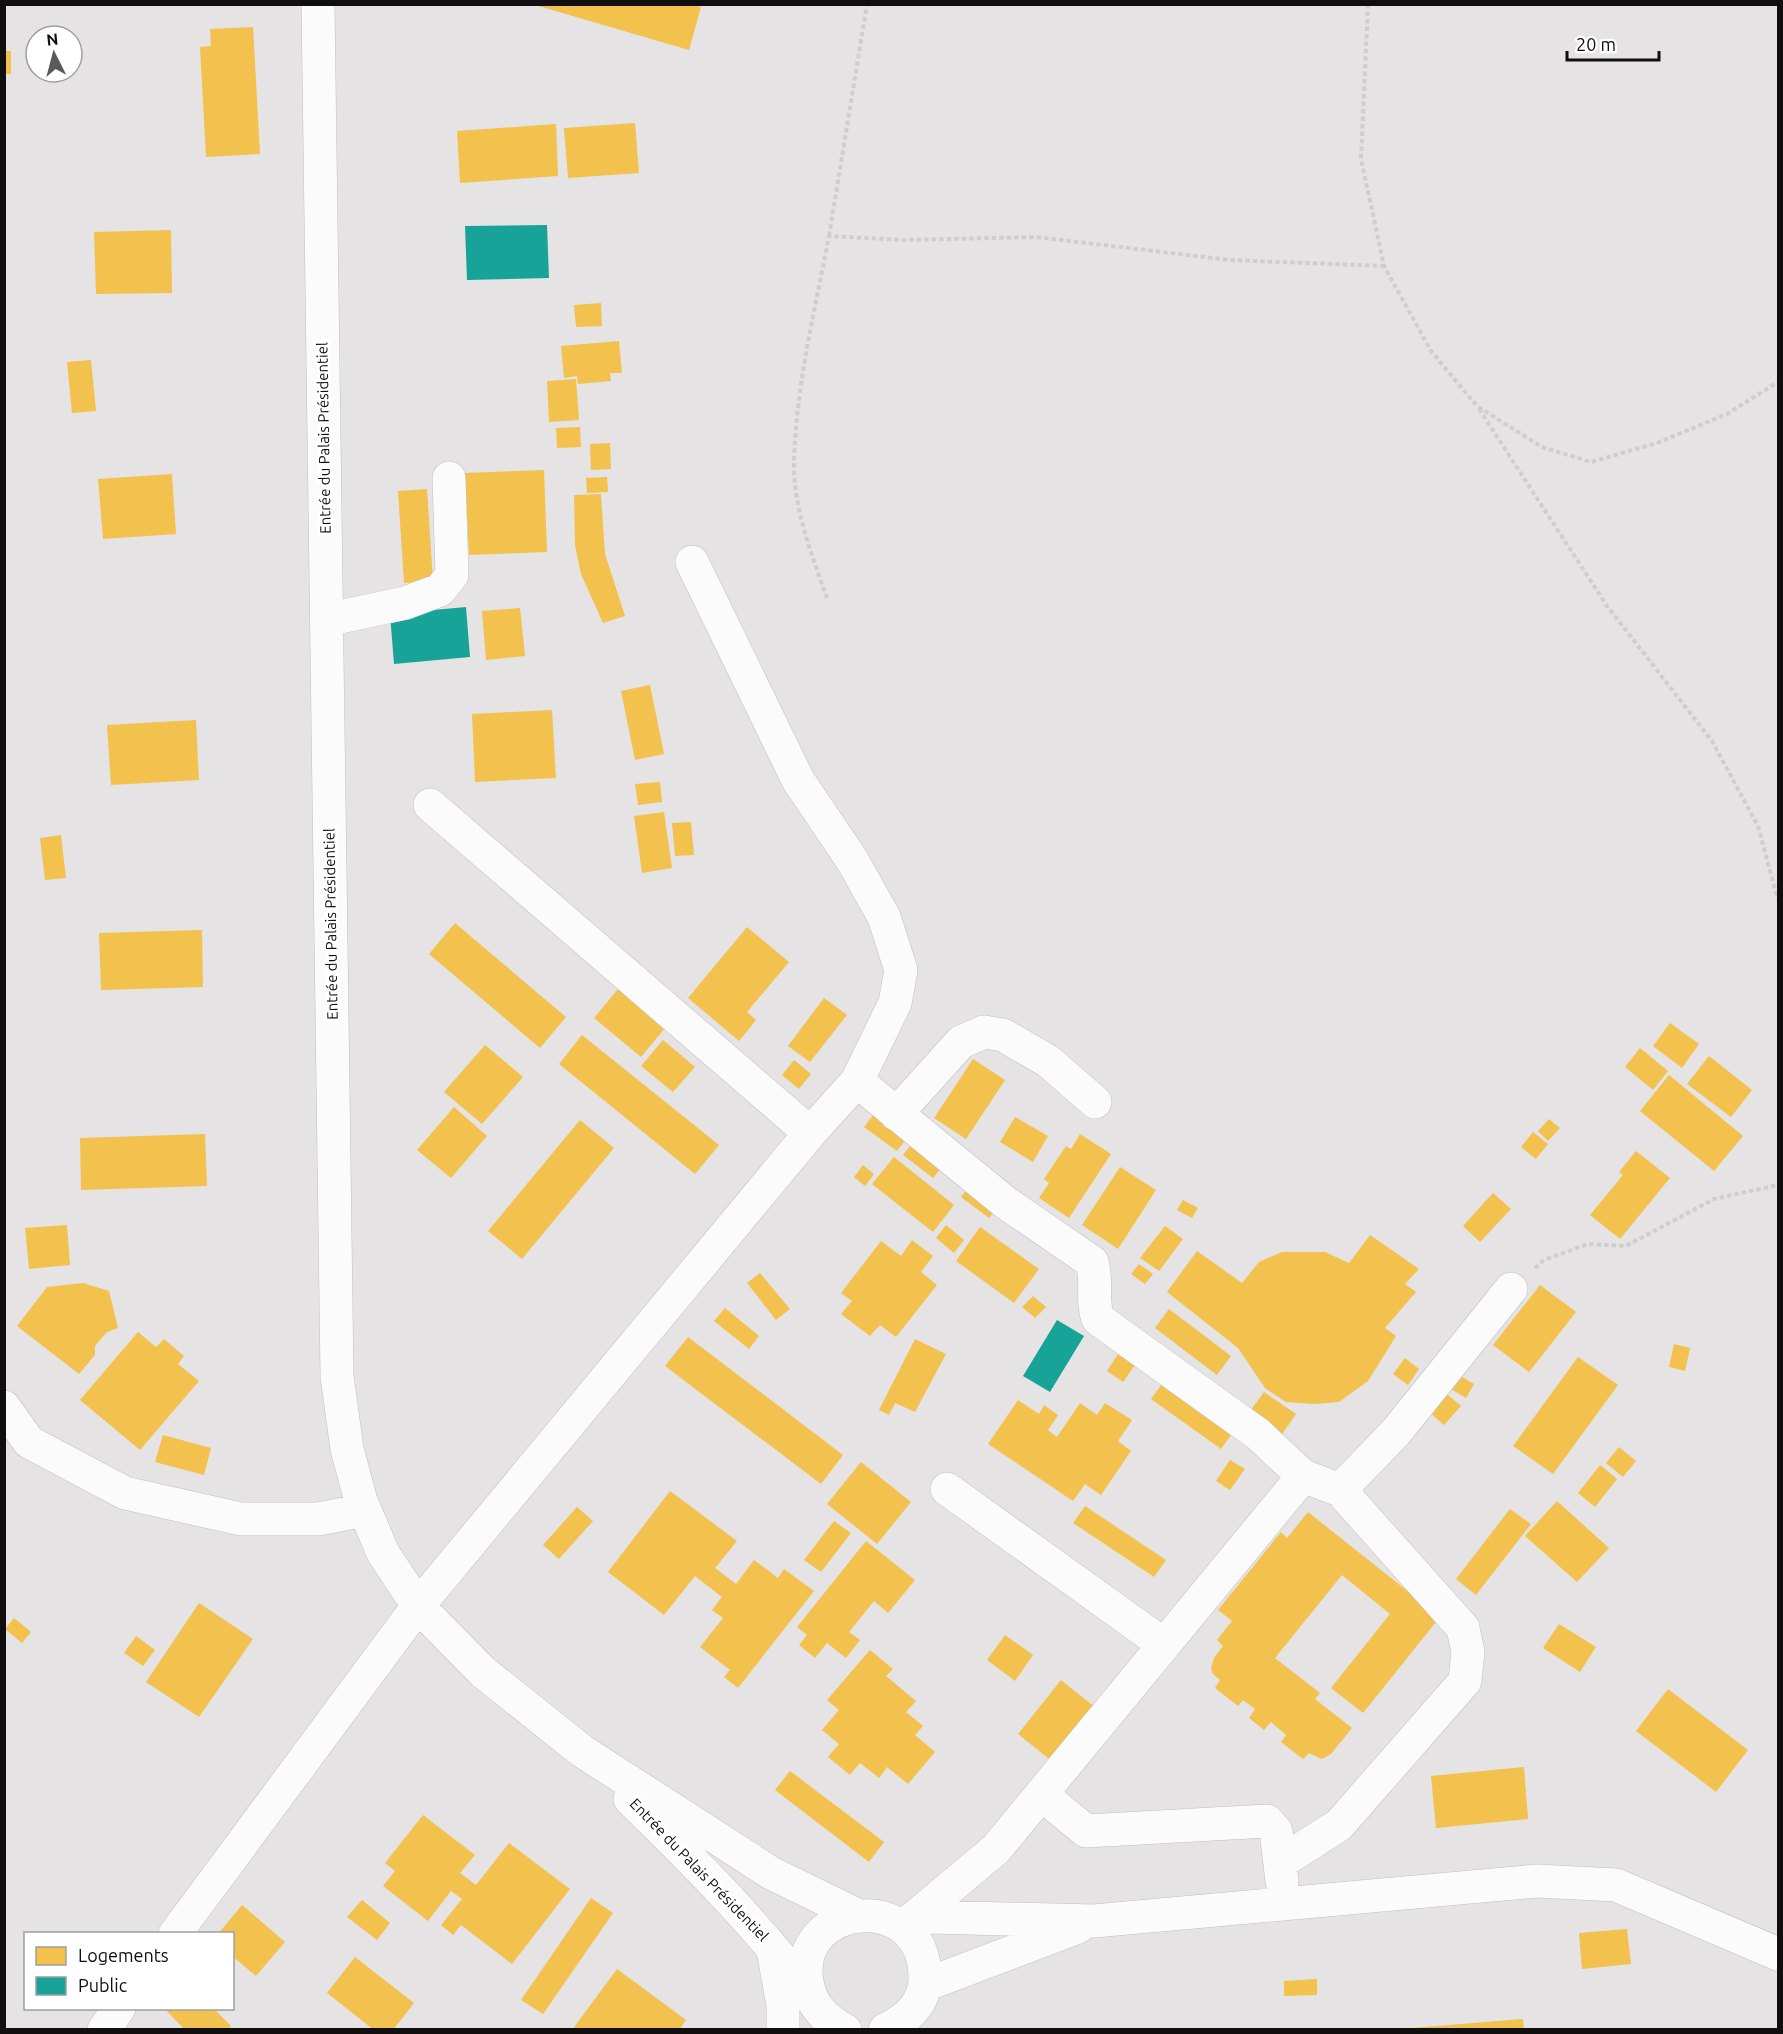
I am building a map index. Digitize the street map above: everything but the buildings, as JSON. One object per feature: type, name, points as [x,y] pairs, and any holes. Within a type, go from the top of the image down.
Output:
[{"type":"street","name":"Entrée du Palais Présidentiel","points":[[318,4],[337,1376],[346,1449],[364,1510],[382,1553],[418,1606],[483,1672],[582,1751],[771,1873],[857,1915]]},
{"type":"street","points":[[326,620],[405,603],[440,590],[452,575],[448,478]]},
{"type":"street","points":[[176,1932],[418,1606],[810,1133],[857,1081],[895,1003],[901,970],[887,927],[852,860],[798,780],[692,562]]},
{"type":"street","points":[[430,805],[810,1133]]},
{"type":"street","points":[[896,1114],[962,1042],[984,1032],[1003,1035],[1048,1061],[1095,1102]]},
{"type":"street","points":[[857,1081],[1005,1203],[1092,1262],[1096,1276],[1093,1307],[1098,1319],[1258,1434],[1303,1476],[1340,1490],[1463,1628],[1468,1652],[1465,1681],[1339,1825],[1281,1862]]},
{"type":"street","points":[[1340,1490],[1396,1432],[1511,1289]]},
{"type":"street","points":[[4,1407],[29,1442],[125,1493],[241,1519],[318,1519],[364,1510]]},
{"type":"street","points":[[903,1927],[996,1849],[1303,1476]]},
{"type":"street","points":[[947,1489],[1163,1644]]},
{"type":"street","name":"Entrée du Palais Présidentiel","points":[[582,1751],[706,1874],[772,1945],[809,1994],[818,2010],[830,2022],[844,2030]]},
{"type":"street","points":[[1041,1794],[1086,1832],[1267,1821],[1276,1831],[1281,1862],[1283,1904]]},
{"type":"street","points":[[903,1927],[928,1917],[1094,1921],[1536,1881],[1616,1885],[1779,1954]]},
{"type":"street","points":[[809,1994],[806,1974],[810,1953],[820,1935],[837,1922],[857,1915],[882,1916],[903,1927],[918,1944],[925,1964],[925,1986],[911,2013],[898,2027]]},
{"type":"street","points":[[925,1986],[1094,1921]]},
{"type":"street","points":[[772,1945],[783,2005],[783,2030]]},
{"type":"street","points":[[104,2030],[118,2010]]},
{"type":"path","points":[[827,598],[804,534],[794,463],[806,361],[867,4]]},
{"type":"path","points":[[1368,4],[1361,159],[1384,266],[1431,351],[1477,406],[1607,606],[1712,741],[1758,826],[1779,900]]},
{"type":"path","points":[[829,236],[903,240],[1035,237],[1230,260],[1384,266]]},
{"type":"path","points":[[1477,406],[1542,447],[1591,462],[1657,442],[1727,414],[1779,382]]},
{"type":"path","points":[[1511,1289],[1544,1260],[1588,1244],[1626,1246],[1714,1199],[1779,1185]]}]
